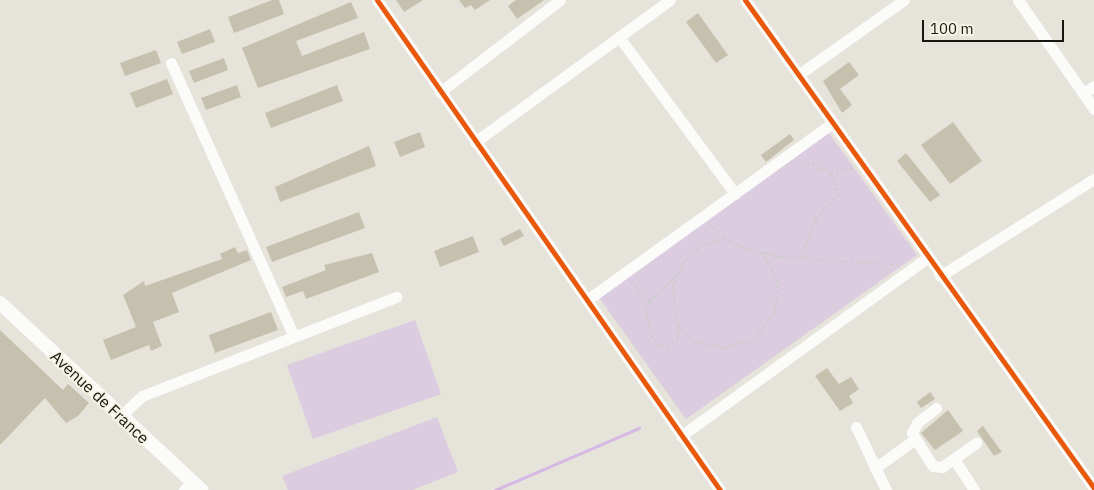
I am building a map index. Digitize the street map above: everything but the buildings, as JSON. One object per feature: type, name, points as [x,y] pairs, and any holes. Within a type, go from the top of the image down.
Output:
[{"type":"main road","name":"Avenue de France","points":[[0,303],[121,416],[192,487]]},
{"type":"street","points":[[377,0],[720,490]]},
{"type":"street","points":[[440,92],[560,0]]},
{"type":"street","points":[[475,142],[670,0]]},
{"type":"street","points":[[745,0],[940,276],[1094,488]]},
{"type":"street","points":[[798,75],[904,0]]},
{"type":"street","points":[[1018,0],[1094,109]]},
{"type":"street","points":[[619,36],[735,194]]},
{"type":"street","points":[[171,63],[294,337]]},
{"type":"street","points":[[1083,93],[1094,86]]},
{"type":"street","points":[[587,300],[832,122]]},
{"type":"street","points":[[940,276],[1094,179]]},
{"type":"street","points":[[681,436],[928,258]]},
{"type":"street","points":[[121,416],[142,396],[396,297]]},
{"type":"street","points":[[936,408],[913,428],[914,440],[933,466],[942,467],[976,443]]},
{"type":"street","points":[[856,427],[886,490]]},
{"type":"street","points":[[875,468],[914,440]]},
{"type":"street","points":[[954,459],[974,490]]},
{"type":"path","points":[[791,153],[798,161],[829,172],[851,170],[860,162]]},
{"type":"path","points":[[801,258],[816,219],[838,195],[829,172]]},
{"type":"path","points":[[701,218],[719,228],[725,238]]},
{"type":"path","points":[[681,271],[673,287],[678,341],[669,348],[656,342],[646,313],[650,302],[681,271],[702,245],[725,238],[762,252],[801,258],[904,265],[908,272]]},
{"type":"path","points":[[678,326],[692,341],[725,348],[754,338],[775,313],[780,296],[778,282],[762,252]]},
{"type":"path","points":[[624,272],[650,302]]},
{"type":"shaded area","points":[[829,133],[917,255],[686,419],[598,296]]},
{"type":"shaded area","points":[[415,320],[441,394],[313,439],[287,365]]},
{"type":"shaded area","points":[[437,417],[458,472],[412,490],[288,490],[282,476]]},
{"type":"waterway","points":[[495,490],[639,428]]},
{"type":"cycle path","points":[[377,0],[720,490]]},
{"type":"cycle path","points":[[745,0],[1094,488]]}]
